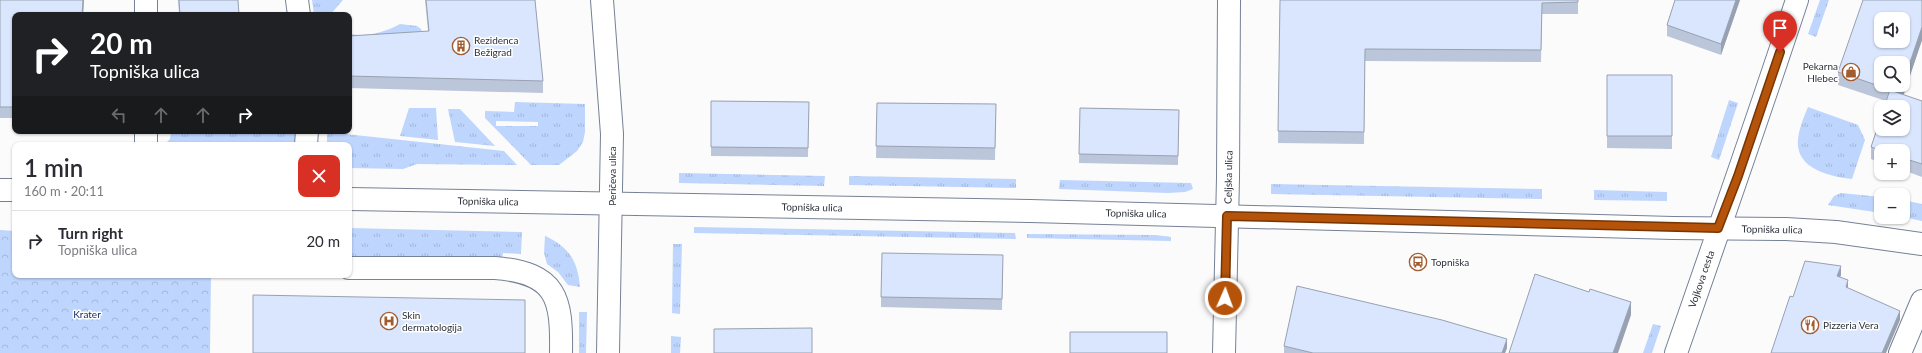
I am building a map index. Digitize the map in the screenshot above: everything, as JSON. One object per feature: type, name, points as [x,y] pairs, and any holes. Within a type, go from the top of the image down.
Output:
[{"type":"main road","points":[[146,0],[146,12]]},
{"type":"main road","points":[[297,0],[298,12]]},
{"type":"main road","name":"Peričeva ulica","points":[[602,0],[612,134],[612,203],[608,353]]},
{"type":"main road","name":"Celjska ulica","points":[[1224,353],[1229,0]]},
{"type":"main road","name":"Vojkova cesta","points":[[1676,353],[1718,228],[1738,176],[1797,0]]},
{"type":"main road","points":[[0,190],[12,190]]},
{"type":"main road","name":"Topniška ulica","points":[[352,199],[612,203],[1786,229],[1836,232],[1922,244]]},
{"type":"main road","points":[[352,268],[495,268],[511,269],[537,278],[550,289],[557,301],[562,321],[561,353]]},
{"type":"main road","points":[[1900,353],[1922,301]]},
{"type":"green space","points":[[312,0],[343,0],[333,12],[314,12]]},
{"type":"green space","points":[[1820,0],[1829,0],[1816,37],[1808,34]]},
{"type":"green space","points":[[400,24],[417,26],[421,29],[423,35],[352,47],[352,34],[369,35],[388,30]]},
{"type":"green space","points":[[1729,100],[1738,103],[1719,160],[1711,157]]},
{"type":"green space","points":[[515,102],[585,104],[585,132],[583,142],[577,151],[559,165],[531,165],[485,118],[485,111],[514,112]],"holes":[[[496,121],[538,122],[538,126],[496,126]]]},
{"type":"green space","points":[[1808,107],[1858,125],[1865,140],[1852,179],[1819,171],[1805,161],[1800,154],[1798,136]]},
{"type":"green space","points":[[409,108],[436,108],[438,140],[400,136]]},
{"type":"green space","points":[[448,109],[460,109],[495,146],[455,142]]},
{"type":"green space","points":[[171,134],[295,134],[295,142],[167,142],[170,139]]},
{"type":"green space","points":[[327,134],[346,134],[504,151],[517,165],[417,164],[403,169],[352,168],[352,142],[327,142]]},
{"type":"green space","points":[[679,173],[825,176],[824,186],[679,183]]},
{"type":"green space","points":[[849,176],[1016,179],[1016,188],[849,185]]},
{"type":"green space","points":[[1060,180],[1191,183],[1193,189],[1185,192],[1168,193],[1059,189]]},
{"type":"green space","points":[[1271,184],[1542,189],[1542,199],[1271,194]]},
{"type":"green space","points":[[1594,190],[1667,192],[1667,201],[1594,200]]},
{"type":"green space","points":[[1841,193],[1874,196],[1874,212],[1828,205],[1834,196]]},
{"type":"green space","points":[[1910,201],[1922,204],[1922,221],[1910,218]]},
{"type":"green space","points":[[694,227],[1015,233],[1016,239],[694,233]]},
{"type":"green space","points":[[352,228],[522,232],[521,254],[503,253],[502,259],[352,256]]},
{"type":"green space","name":"Krater","points":[[0,230],[12,231],[12,278],[211,278],[210,353],[0,353]]},
{"type":"green space","points":[[1027,234],[1156,235],[1171,237],[1171,241],[1027,238]]},
{"type":"green space","points":[[545,236],[560,245],[571,256],[577,270],[580,287],[568,285],[558,272],[547,264],[544,253]]},
{"type":"green space","points":[[673,244],[682,244],[680,314],[672,313]]},
{"type":"green space","points":[[579,312],[587,312],[586,353],[579,353]]},
{"type":"green space","points":[[1653,324],[1661,326],[1652,353],[1643,353]]},
{"type":"green space","points":[[671,336],[681,337],[680,353],[671,353]]},
{"type":"building","points":[[0,0],[83,0],[82,12],[12,12],[12,107],[0,107]]},
{"type":"building","points":[[179,0],[238,0],[239,12],[180,12]]},
{"type":"building","name":"Rezidenca Bežigrad","points":[[426,0],[535,0],[543,81],[352,76],[352,36],[429,31]]},
{"type":"building","points":[[1280,0],[1578,0],[1578,2],[1542,3],[1541,50],[1365,49],[1364,132],[1278,131]]},
{"type":"building","points":[[1675,0],[1736,0],[1721,44],[1667,25]]},
{"type":"building","points":[[1863,0],[1922,0],[1922,27],[1910,62],[1910,56],[1874,56],[1874,84],[1838,72]]},
{"type":"building","points":[[1607,75],[1672,75],[1672,136],[1607,136]]},
{"type":"building","points":[[1889,92],[1896,92],[1922,101],[1922,164],[1910,160],[1910,144],[1874,144],[1874,148],[1871,147],[1875,136],[1910,136],[1910,100],[1886,100]]},
{"type":"building","points":[[711,101],[809,102],[808,148],[711,147]]},
{"type":"building","points":[[877,103],[996,104],[995,148],[876,146]]},
{"type":"building","points":[[1080,108],[1179,110],[1178,156],[1079,154]]},
{"type":"building","points":[[882,253],[1003,255],[1002,299],[881,297]]},
{"type":"building","points":[[1805,261],[1841,266],[1837,276],[1848,280],[1846,287],[1900,311],[1882,353],[1771,353],[1790,296],[1793,297]]},
{"type":"building","points":[[1535,274],[1589,292],[1590,289],[1631,302],[1613,353],[1509,353]]},
{"type":"building","points":[[1297,286],[1442,320],[1507,339],[1502,353],[1313,353],[1284,346]]},
{"type":"building","points":[[253,295],[525,300],[525,353],[253,353]]},
{"type":"building","points":[[812,328],[812,353],[714,353],[714,329]]},
{"type":"building","points":[[1070,332],[1167,332],[1167,353],[1070,353]]},
{"type":"place","name":"Rezidenca Bežigrad","points":[[461,46]]},
{"type":"place","name":"Pekarna Hlebec","points":[[1851,72]]},
{"type":"place","name":"Topniška","points":[[1418,262]]},
{"type":"place","name":"Skin dermatologija","points":[[389,321]]},
{"type":"place","name":"Pizzeria Vera","points":[[1810,325]]},
{"type":"route","points":[[1225,298],[1227,216],[1718,228],[1738,176],[1780,52]]}]
